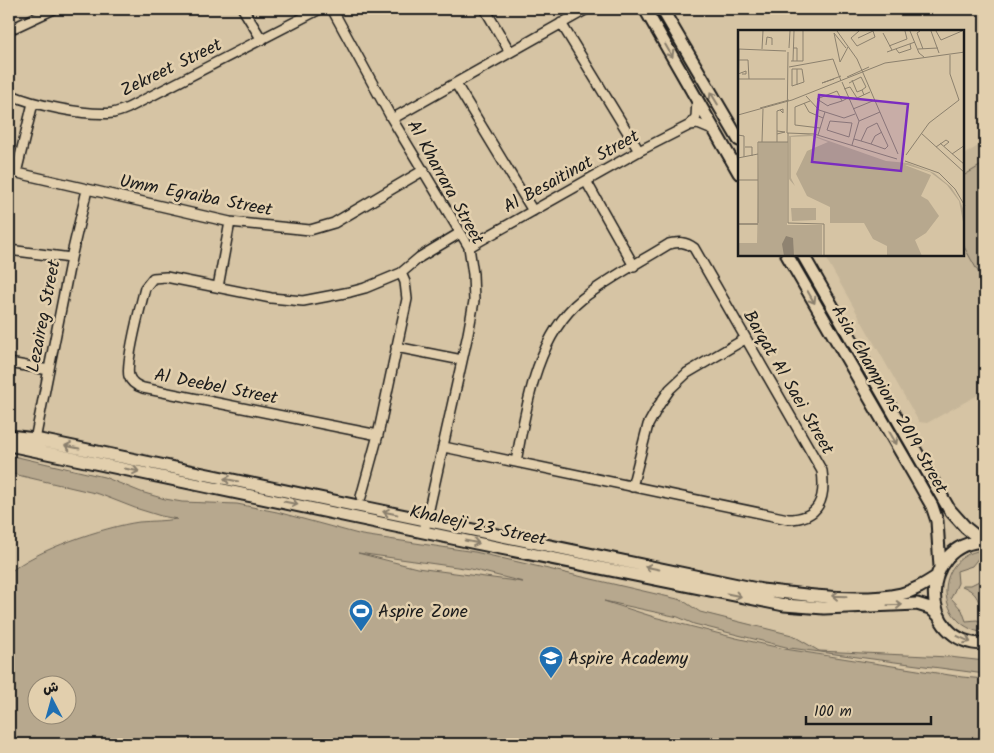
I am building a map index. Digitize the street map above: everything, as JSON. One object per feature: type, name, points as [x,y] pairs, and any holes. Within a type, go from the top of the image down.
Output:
[{"type":"main road","points":[[644,9],[738,170]]},
{"type":"main road","points":[[662,9],[738,138]]},
{"type":"main road","name":"Asia Champions 2019 Street","points":[[788,256],[932,506],[937,521],[938,572],[934,597],[939,616]]},
{"type":"main road","name":"Asia Champions 2019 Street","points":[[804,256],[949,509],[966,528],[984,540]]},
{"type":"main road","name":"Khaleeji 23 Street","points":[[9,436],[34,444],[700,583],[784,604],[824,608],[917,604],[930,608],[939,616]]},
{"type":"main road","name":"Khaleeji 23 Street","points":[[9,445],[34,444]]},
{"type":"main road","name":"Khaleeji 23 Street","points":[[700,583],[806,595],[855,597],[902,594],[914,590],[938,572],[951,554],[965,544],[984,540]]},
{"type":"main road","points":[[939,616],[945,626],[958,636],[973,643],[985,644]]},
{"type":"street","points":[[9,30],[54,9]]},
{"type":"street","points":[[243,9],[262,40]]},
{"type":"street","name":"Zekreet Street","points":[[9,94],[33,103],[84,112],[113,113],[128,108],[320,9]]},
{"type":"street","name":"Al Kharrara Street","points":[[332,9],[392,119],[469,247],[474,301],[426,526]]},
{"type":"street","points":[[485,9],[510,52]]},
{"type":"street","points":[[392,119],[587,9]]},
{"type":"street","points":[[561,23],[639,151]]},
{"type":"street","points":[[456,84],[534,211]]},
{"type":"street","points":[[690,125],[696,117],[697,100]]},
{"type":"street","points":[[12,172],[33,103]]},
{"type":"street","points":[[690,125],[698,124],[715,132]]},
{"type":"street","name":"Al Besaitinat Street","points":[[469,247],[639,151],[690,125]]},
{"type":"street","name":"Umm Egraiba Street","points":[[12,172],[230,222],[310,230],[334,223],[424,170]]},
{"type":"street","points":[[586,181],[634,266]]},
{"type":"street","name":"Lezaireg Street","points":[[34,444],[71,258],[87,190]]},
{"type":"street","points":[[218,287],[230,222]]},
{"type":"street","name":"Al Deebel Street","points":[[378,435],[143,388],[133,382],[129,377],[128,363],[145,288],[153,278],[166,277],[271,298],[303,301],[366,288],[401,273],[420,257],[460,233]]},
{"type":"street","name":"Barqat Al Saei Street","points":[[444,446],[516,462],[632,487],[788,519],[801,519],[811,514],[823,496],[822,471],[694,248],[687,243],[679,242],[669,244],[603,284],[581,300],[568,313],[551,338],[538,368],[525,413],[516,462]]},
{"type":"street","points":[[9,250],[71,258]]},
{"type":"street","points":[[361,497],[378,435],[407,299],[405,282],[401,273]]},
{"type":"street","points":[[632,487],[648,424],[670,389],[687,373],[745,339]]},
{"type":"street","points":[[396,347],[462,360]]},
{"type":"street","points":[[9,363],[49,370]]},
{"type":"shaded area","points":[[985,142],[985,391],[927,423],[919,422],[828,262],[827,256],[964,256],[964,154]]},
{"type":"shaded area","points":[[985,163],[985,284],[964,247],[964,175]]},
{"type":"shaded area","name":"Aspire Zone","points":[[9,455],[104,477],[141,492],[165,499],[182,502],[237,504],[277,512],[362,535],[475,552],[682,600],[700,612],[792,635],[819,651],[949,657],[985,661],[985,674],[790,648],[694,624],[678,617],[604,601],[654,617],[785,649],[985,679],[985,744],[9,744],[9,573],[35,556],[89,534],[139,522],[177,519],[135,508],[99,494],[9,473]],"holes":[[[358,553],[471,569],[523,582],[417,568]]]},
{"type":"shaded area","points":[[985,550],[985,559],[980,556],[972,566],[957,571],[958,583],[951,598],[962,610],[966,621],[977,620],[985,623],[985,633],[967,627],[955,617],[948,604],[946,590],[949,575],[956,563],[968,554]]},
{"type":"shaded area","points":[[985,578],[985,610],[982,616],[979,602],[975,595],[962,586],[971,585]]},
{"type":"place","name":"Aspire Zone","points":[[361,632]]},
{"type":"place","name":"Aspire Academy","points":[[551,679]]}]
